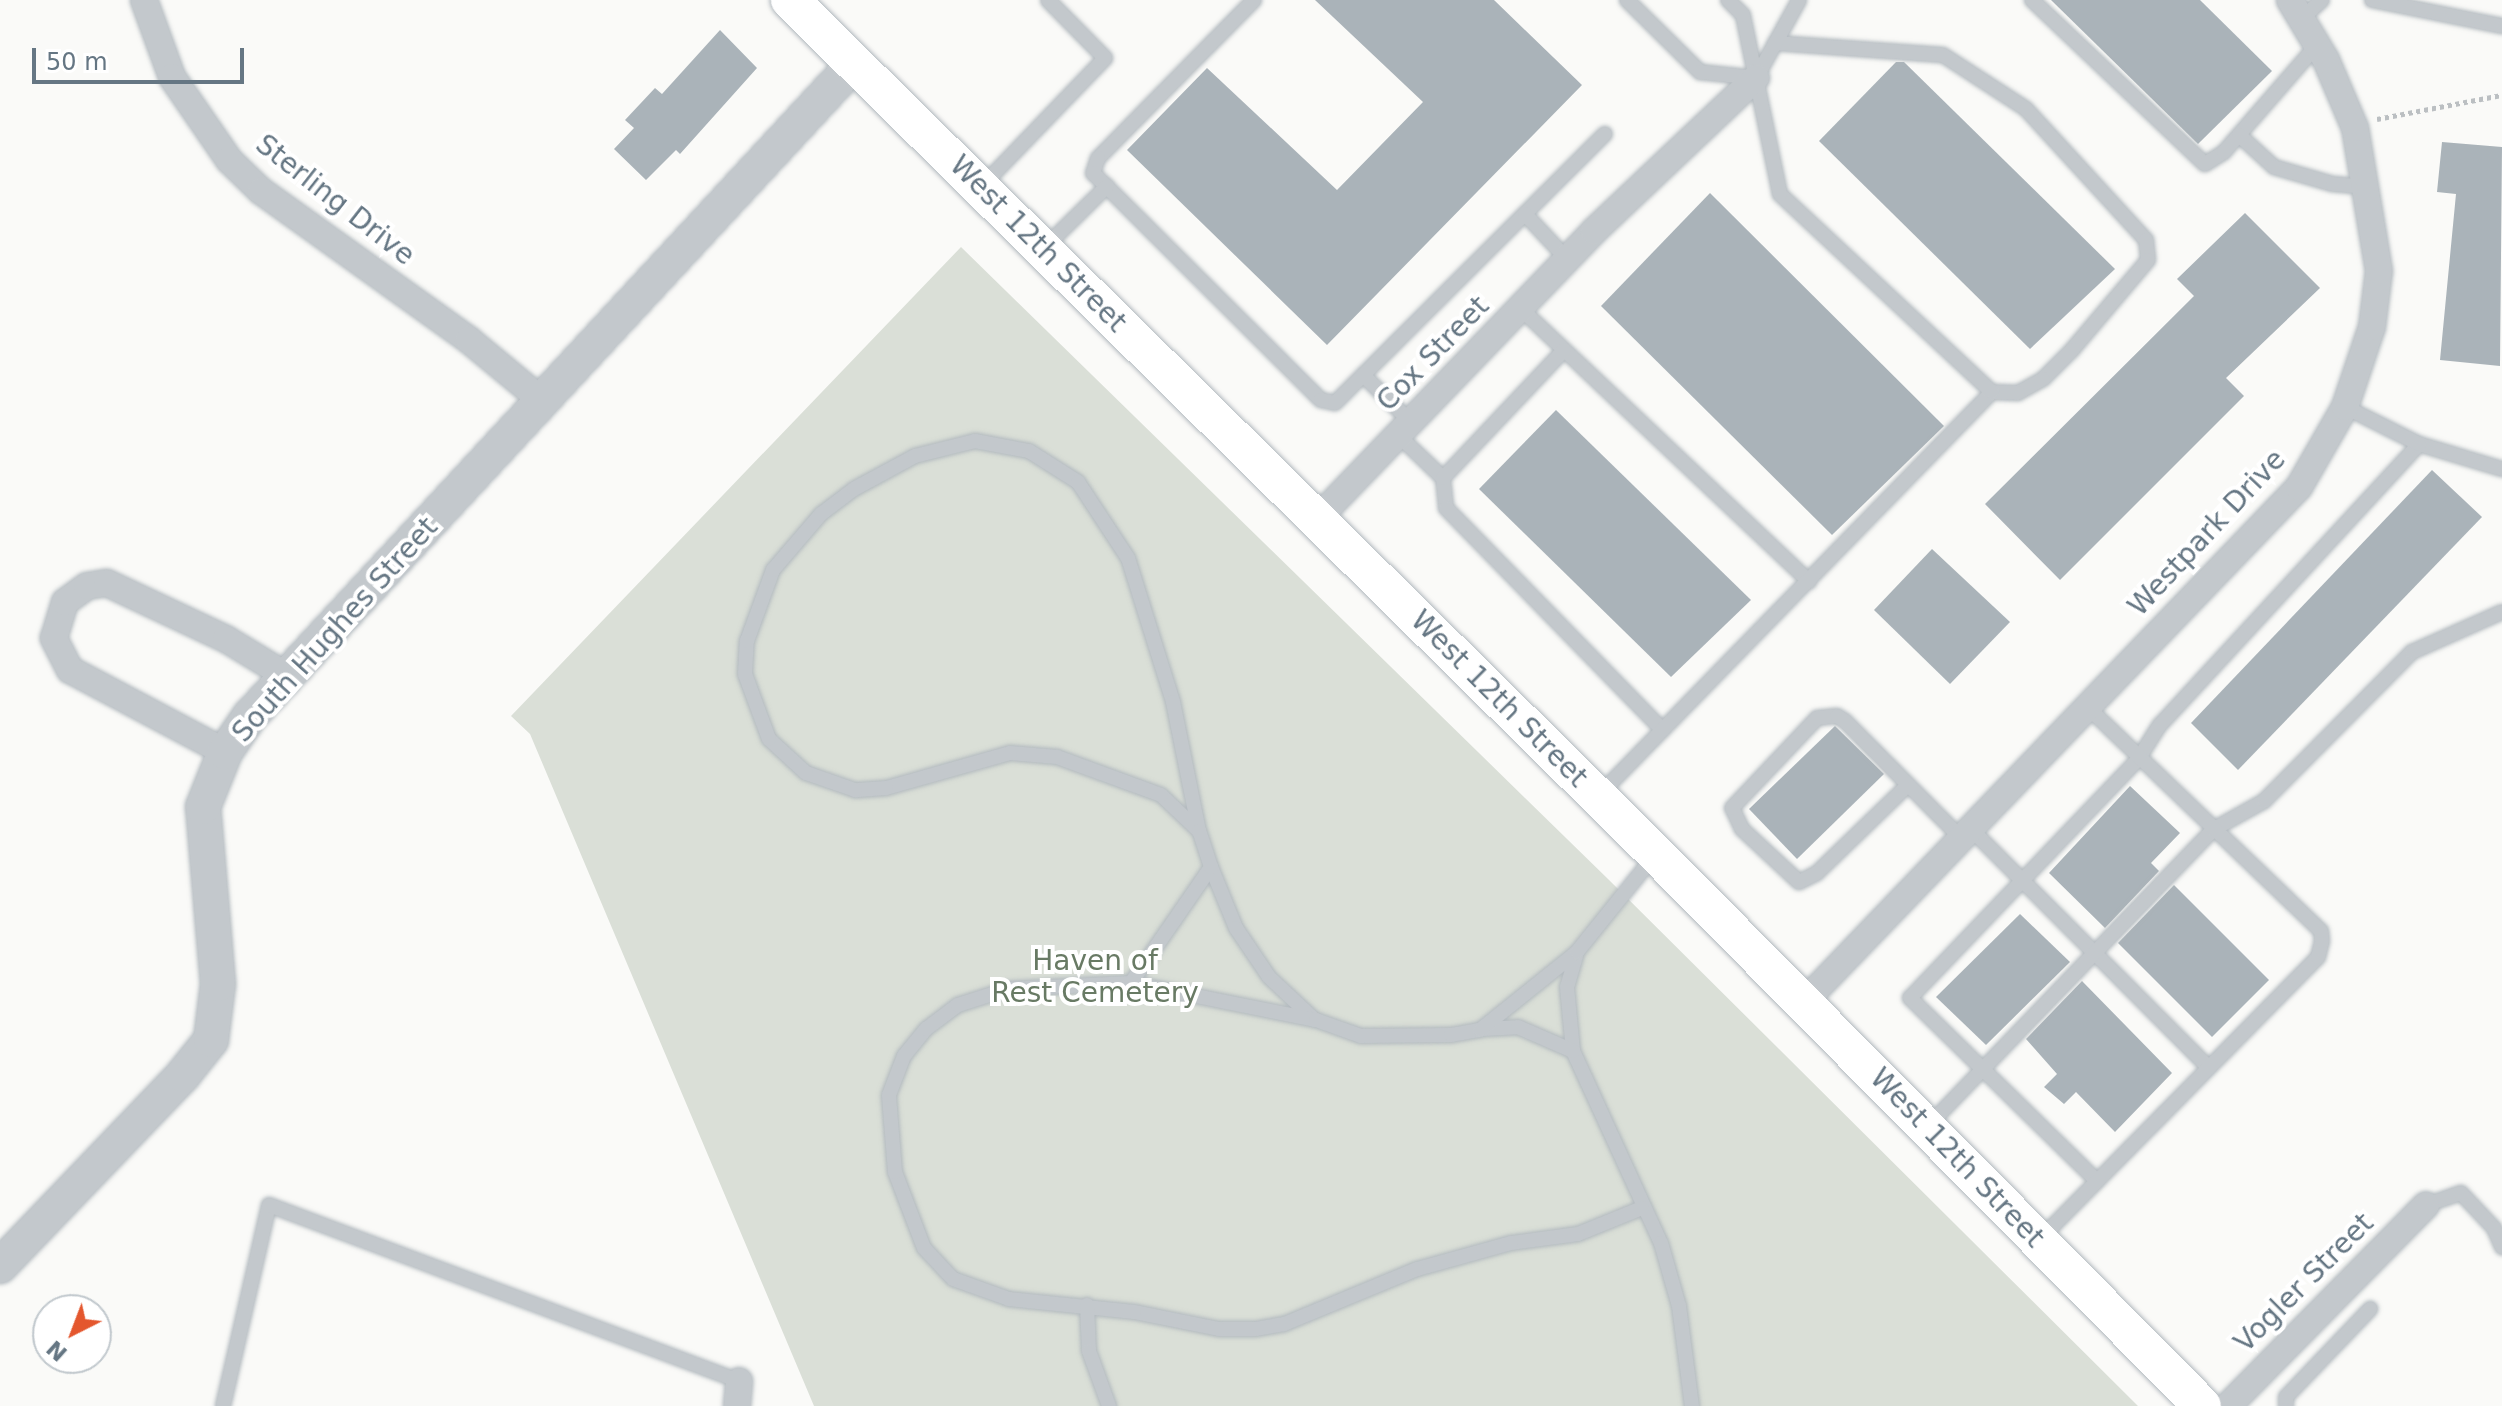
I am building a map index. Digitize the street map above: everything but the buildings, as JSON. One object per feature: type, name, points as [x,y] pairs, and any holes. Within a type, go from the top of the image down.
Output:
[{"type":"main road","name":"West 12th Street","points":[[790,0],[1656,854],[2202,1406]]},
{"type":"street","name":"Sterling Drive","points":[[144,0],[172,77],[229,160],[261,191],[469,340],[545,403]]},
{"type":"street","name":"Westpark Drive","points":[[1804,1002],[2299,487],[2345,407],[2372,327],[2379,271],[2355,128],[2317,45],[2296,9]]},
{"type":"street","name":"South Hughes Street","points":[[0,1266],[183,1075],[211,1040],[218,984],[201,834],[206,796],[225,752],[287,676],[545,403],[854,64]]},
{"type":"street","name":"Cox Street","points":[[1317,519],[1594,231],[1756,78]]},
{"type":"street","points":[[225,752],[70,670],[54,638],[65,602],[87,586],[107,583],[226,639],[287,676]]},
{"type":"street","name":"Vogler Street","points":[[2228,1406],[2426,1205]]},
{"type":"lane","points":[[981,187],[1105,58],[1048,0]]},
{"type":"lane","points":[[1254,0],[1098,158],[1093,173],[1321,400],[1335,403],[1605,134]]},
{"type":"lane","points":[[1627,0],[1700,72],[1756,78]]},
{"type":"lane","points":[[1728,0],[1743,15],[1780,194],[1992,392],[2018,393],[2043,379],[2072,350],[2148,260],[2146,240],[2026,109],[1943,55],[1775,43]]},
{"type":"lane","points":[[1756,78],[1799,0]]},
{"type":"lane","points":[[2032,0],[2205,164],[2239,135],[2317,45]]},
{"type":"lane","points":[[2296,9],[2322,0]]},
{"type":"lane","points":[[2372,0],[2502,26]]},
{"type":"lane","points":[[2239,135],[2274,167],[2333,184],[2367,187]]},
{"type":"lane","points":[[1042,250],[1107,186]]},
{"type":"lane","points":[[1525,214],[1567,259]]},
{"type":"lane","points":[[1520,308],[1809,581]]},
{"type":"lane","points":[[1443,478],[1564,350]]},
{"type":"lane","points":[[1363,375],[1443,478],[1446,508],[1663,730]]},
{"type":"lane","points":[[1598,797],[1992,392]]},
{"type":"lane","points":[[2345,407],[2419,444],[2502,469]]},
{"type":"lane","points":[[1199,831],[1161,795],[1057,757],[1010,753],[886,788],[840,787],[806,773],[769,739],[745,674],[747,641],[773,570],[821,514],[854,489],[915,456],[975,441],[1029,451],[1054,465],[1099,508],[1128,558],[1173,702],[1199,831],[1236,928],[1269,977],[1316,1020]]},
{"type":"lane","points":[[2097,1181],[1910,998],[2139,758],[2160,725],[2419,444]]},
{"type":"lane","points":[[1927,1126],[2214,829],[2264,801],[2412,652],[2502,612]]},
{"type":"lane","points":[[2038,1240],[2318,957],[2322,941],[2321,931],[2086,706]]},
{"type":"lane","points":[[1908,785],[1817,873],[1799,882],[1742,829],[1732,808],[1817,718],[1827,715],[1845,721],[1908,785],[2023,880],[2209,1068]]},
{"type":"lane","points":[[1480,1030],[1577,952],[1656,854]]},
{"type":"lane","points":[[1131,983],[1211,867]]},
{"type":"lane","points":[[1577,952],[1567,987],[1573,1051],[1642,1208],[1661,1243],[1679,1306],[1692,1406]]},
{"type":"lane","points":[[1573,1051],[1518,1027],[1451,1035],[1361,1036],[1316,1020],[1131,983],[1008,989],[958,1005],[926,1029],[904,1056],[889,1095],[895,1172],[910,1220],[924,1248],[953,1279],[1009,1299],[1087,1305],[1219,1329],[1256,1329],[1284,1324],[1417,1269],[1511,1243],[1578,1234],[1642,1208]]},
{"type":"lane","points":[[2426,1205],[2461,1193],[2494,1228],[2502,1247]]},
{"type":"lane","points":[[223,1406],[269,1205],[738,1393]]},
{"type":"lane","points":[[1087,1305],[1089,1351],[1109,1406]]},
{"type":"lane","points":[[2286,1406],[2286,1397],[2370,1309]]},
{"type":"path","points":[[2355,128],[2386,115],[2502,95]]},
{"type":"green space","name":"Haven of Rest Cemetery","points":[[961,247],[1608,879],[2138,1406],[814,1406],[530,734],[511,716]]}]
